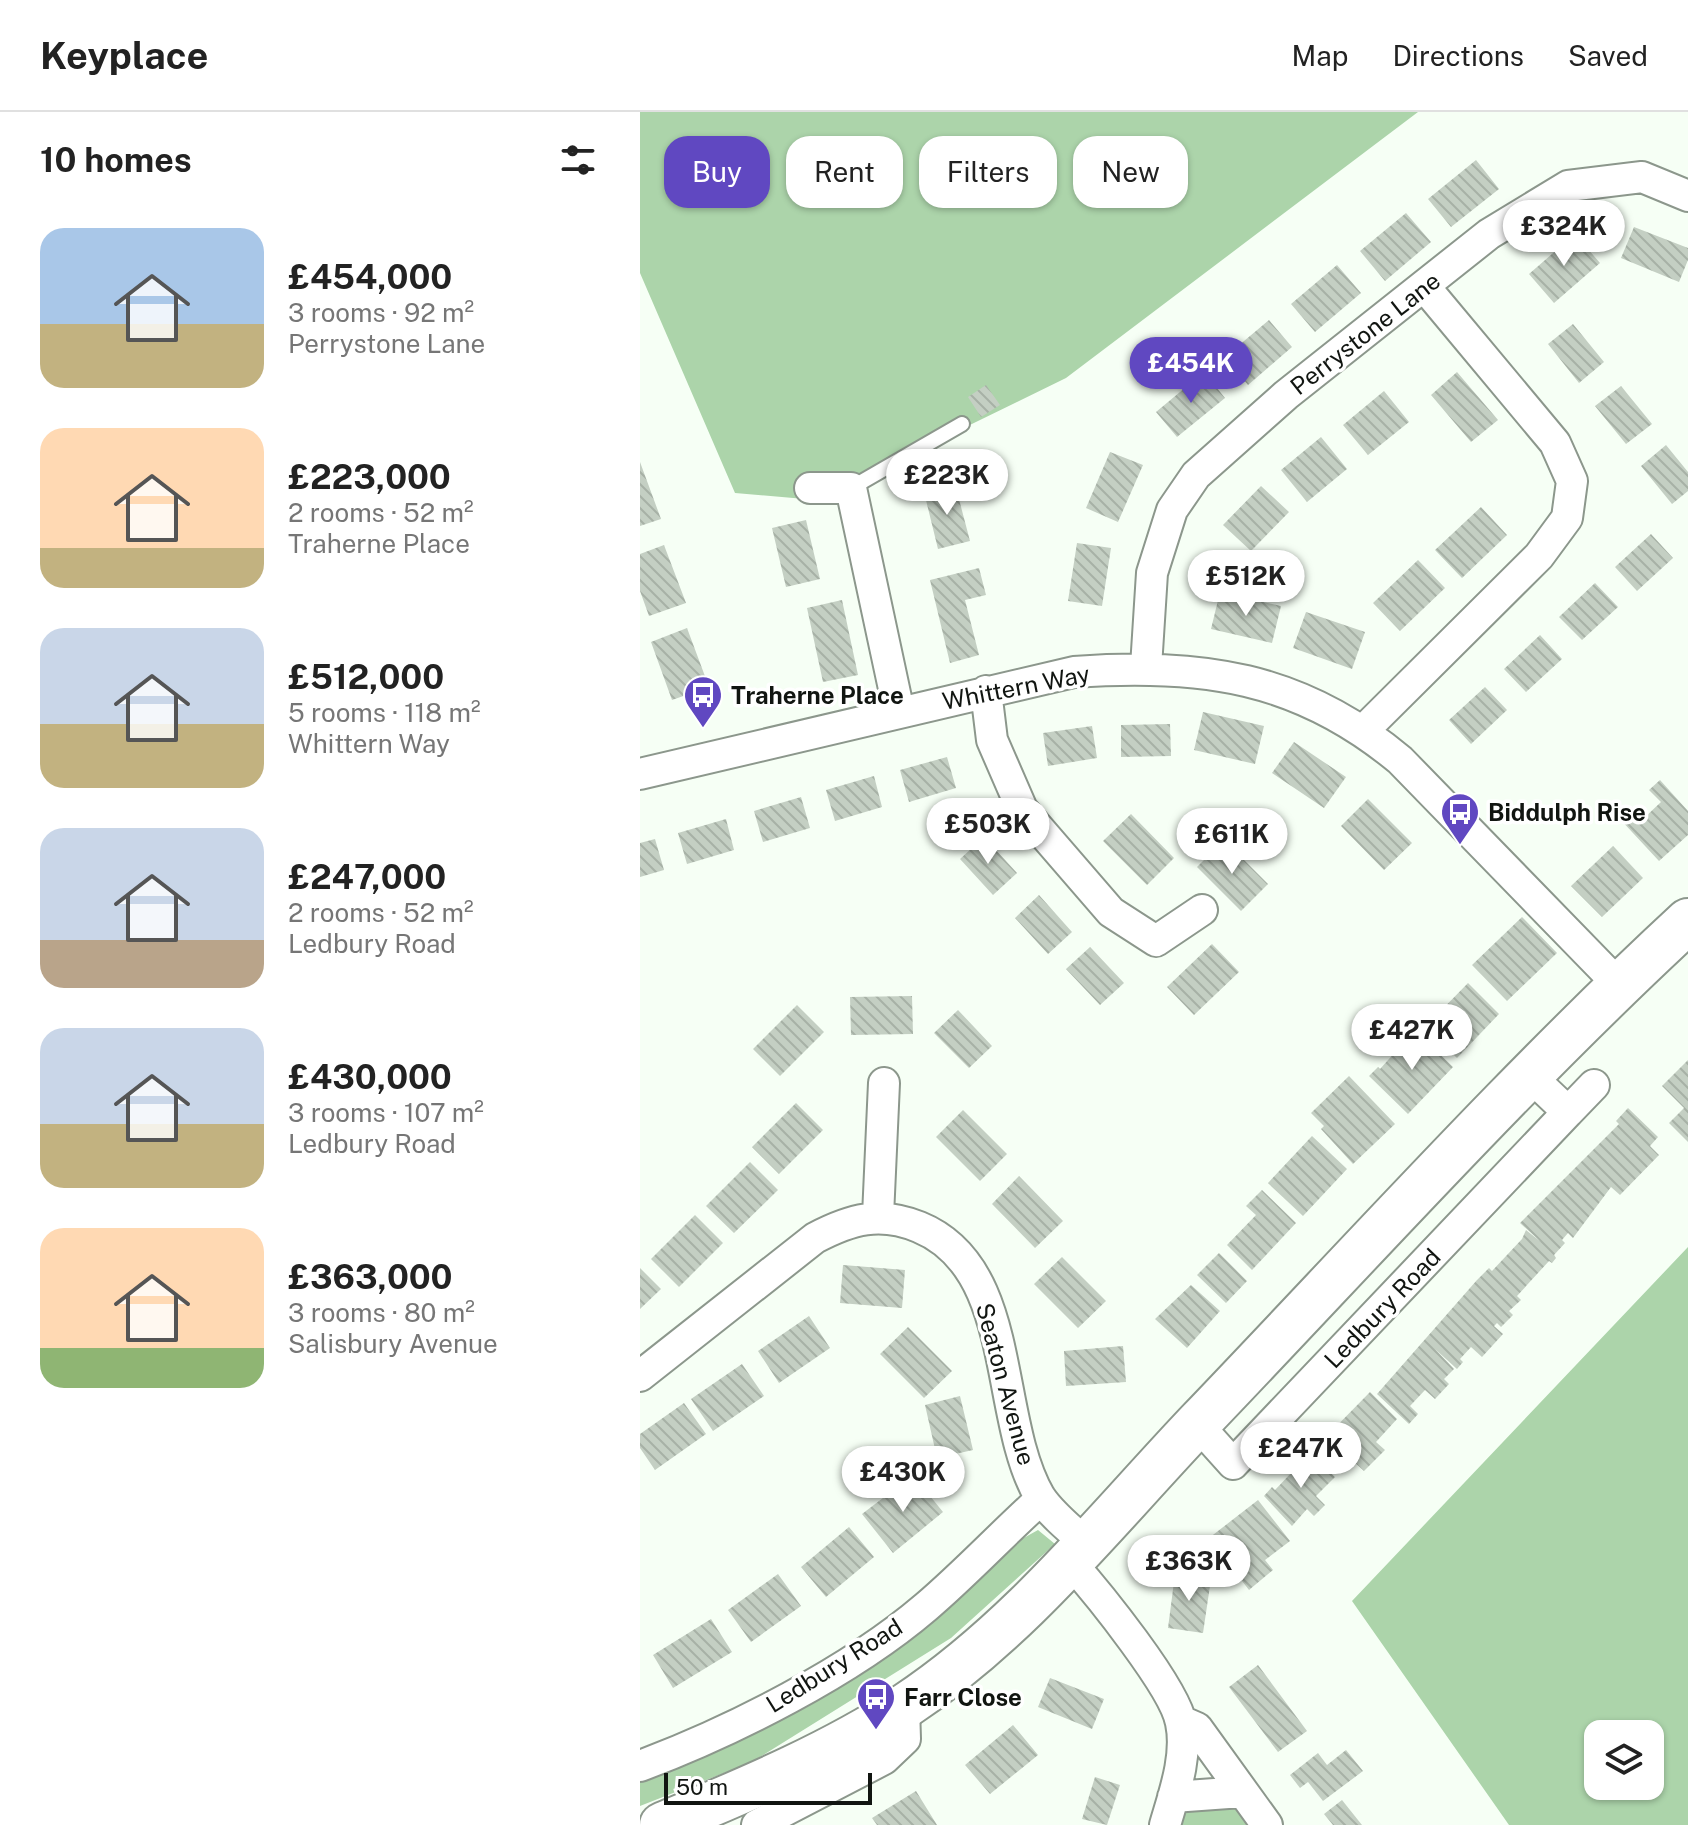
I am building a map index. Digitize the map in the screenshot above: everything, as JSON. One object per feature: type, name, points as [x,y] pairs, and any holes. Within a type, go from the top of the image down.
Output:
[{"type":"highway","points":[[662,1825],[772,1779],[904,1707],[975,1654],[1079,1554],[1197,1424],[1529,1075],[1688,921]]},
{"type":"street","name":"Perrystone Lane","points":[[1146,667],[1152,573],[1172,510],[1196,475],[1286,395],[1489,234],[1568,186],[1642,177],[1688,196]]},
{"type":"street","points":[[1364,730],[1539,556],[1567,518],[1572,481],[1555,443],[1424,286]]},
{"type":"street","points":[[810,488],[851,488],[899,712]]},
{"type":"street","name":"Whittern Way","points":[[640,774],[1074,672],[1146,667],[1223,675],[1288,692],[1364,730],[1400,760],[1619,985]]},
{"type":"street","points":[[986,691],[992,740],[1022,809],[1111,912],[1156,941],[1202,910]]},
{"type":"street","points":[[1529,1075],[1568,1112]]},
{"type":"street","points":[[640,1376],[815,1238],[842,1224],[878,1216],[884,1083]]},
{"type":"street","name":"Ledbury Road","points":[[1197,1424],[1233,1464],[1594,1085]]},
{"type":"street","name":"Seaton Avenue","points":[[878,1216],[932,1232],[957,1251],[977,1282],[992,1323],[1029,1472],[1041,1499],[1169,1691],[1181,1721]]},
{"type":"street","name":"Ledbury Road","points":[[640,1766],[745,1720],[854,1659],[925,1608],[1041,1499]]},
{"type":"street","points":[[757,1825],[884,1759],[905,1739],[904,1707]]},
{"type":"street","points":[[1242,1792],[1169,1811],[1183,1746],[1181,1721],[1197,1728],[1267,1825]]},
{"type":"lane","points":[[851,488],[962,424]]},
{"type":"green space","points":[[640,112],[1418,112],[1066,378],[816,500],[735,493],[640,273]]},
{"type":"green space","points":[[1688,1247],[1688,1825],[1509,1825],[1352,1601]]},
{"type":"green space","points":[[1038,1530],[1055,1544],[951,1638],[752,1762],[640,1806],[640,1779],[740,1739],[924,1629],[1009,1546]]},
{"type":"green space","points":[[1232,1799],[1259,1825],[1174,1825],[1180,1803]]},
{"type":"building","points":[[1476,160],[1499,189],[1451,227],[1428,199]]},
{"type":"building","points":[[1406,213],[1431,242],[1385,281],[1360,251]]},
{"type":"building","points":[[1634,227],[1688,248],[1688,260],[1679,282],[1621,258]]},
{"type":"building","points":[[1575,234],[1600,263],[1554,303],[1529,274]]},
{"type":"building","points":[[1337,265],[1361,293],[1315,332],[1291,304]]},
{"type":"building","points":[[1269,320],[1292,347],[1248,385],[1225,357]]},
{"type":"building","points":[[1573,324],[1604,362],[1579,383],[1548,344]]},
{"type":"building","points":[[1204,372],[1225,398],[1177,437],[1156,412]]},
{"type":"building","points":[[1457,372],[1498,420],[1471,442],[1431,395]]},
{"type":"building","points":[[986,385],[1000,405],[981,417],[968,397]]},
{"type":"building","points":[[1621,386],[1652,424],[1626,444],[1595,406]]},
{"type":"building","points":[[1384,391],[1409,422],[1368,455],[1343,425]]},
{"type":"building","points":[[1321,437],[1347,469],[1307,502],[1281,470]]},
{"type":"building","points":[[1666,445],[1688,472],[1688,491],[1672,504],[1641,466]]},
{"type":"building","points":[[1110,452],[1143,465],[1118,522],[1086,508]]},
{"type":"building","points":[[640,462],[661,519],[640,526]]},
{"type":"building","points":[[955,484],[970,541],[938,549],[924,492]]},
{"type":"building","points":[[1261,486],[1289,512],[1251,551],[1223,525]]},
{"type":"building","points":[[1481,507],[1507,535],[1462,578],[1435,550]]},
{"type":"building","points":[[806,520],[820,579],[786,587],[772,528]]},
{"type":"building","points":[[1651,534],[1673,558],[1637,591],[1615,567]]},
{"type":"building","points":[[1077,543],[1111,548],[1102,606],[1068,601]]},
{"type":"building","points":[[664,545],[686,603],[649,616],[640,591],[640,554]]},
{"type":"building","points":[[1418,560],[1445,588],[1400,631],[1373,603]]},
{"type":"building","points":[[979,568],[986,595],[965,600],[979,655],[950,663],[930,580]]},
{"type":"building","points":[[1595,583],[1618,607],[1582,640],[1559,617]]},
{"type":"building","points":[[1220,592],[1281,606],[1272,643],[1211,629]]},
{"type":"building","points":[[842,600],[858,675],[823,682],[807,608]]},
{"type":"building","points":[[1306,612],[1365,632],[1352,669],[1293,648]]},
{"type":"building","points":[[687,628],[709,687],[672,700],[651,642]]},
{"type":"building","points":[[1540,635],[1562,659],[1526,692],[1504,669]]},
{"type":"building","points":[[1485,687],[1507,710],[1471,744],[1449,720]]},
{"type":"building","points":[[1203,712],[1264,726],[1255,764],[1194,750]]},
{"type":"building","points":[[1170,724],[1171,756],[1121,757],[1121,725]]},
{"type":"building","points":[[1092,726],[1097,758],[1048,766],[1043,733]]},
{"type":"building","points":[[1294,742],[1346,777],[1324,808],[1272,773]]},
{"type":"building","points":[[947,757],[956,788],[909,802],[900,770]]},
{"type":"building","points":[[874,776],[882,807],[835,821],[826,790]]},
{"type":"building","points":[[1660,780],[1688,811],[1688,835],[1659,861],[1619,818],[1632,807],[1643,819],[1661,802],[1649,790]]},
{"type":"building","points":[[801,797],[810,828],[763,842],[754,811]]},
{"type":"building","points":[[1368,799],[1412,843],[1384,870],[1341,826]]},
{"type":"building","points":[[1131,814],[1174,858],[1147,885],[1103,841]]},
{"type":"building","points":[[726,819],[734,850],[687,864],[678,833]]},
{"type":"building","points":[[984,837],[1017,873],[993,895],[960,859]]},
{"type":"building","points":[[655,839],[664,870],[640,877],[640,843]]},
{"type":"building","points":[[1224,840],[1268,884],[1241,911],[1197,867]]},
{"type":"building","points":[[1613,846],[1643,878],[1602,917],[1571,886]]},
{"type":"building","points":[[1039,895],[1072,932],[1048,954],[1015,918]]},
{"type":"building","points":[[1522,917],[1557,953],[1507,1001],[1472,965]]},
{"type":"building","points":[[1212,944],[1239,972],[1194,1015],[1167,987]]},
{"type":"building","points":[[1090,947],[1124,983],[1100,1005],[1066,969]]},
{"type":"building","points":[[1468,983],[1499,1014],[1457,1058],[1425,1027]]},
{"type":"building","points":[[912,996],[913,1034],[851,1035],[850,997]]},
{"type":"building","points":[[797,1005],[824,1032],[780,1076],[753,1049]]},
{"type":"building","points":[[958,1010],[992,1046],[969,1068],[934,1033]]},
{"type":"building","points":[[1415,1030],[1453,1067],[1408,1114],[1369,1076],[1378,1067],[1380,1069]]},
{"type":"building","points":[[1688,1060],[1688,1142],[1669,1123],[1684,1108],[1662,1086]]},
{"type":"building","points":[[1349,1076],[1395,1124],[1353,1164],[1321,1129],[1324,1126],[1311,1113]]},
{"type":"building","points":[[796,1103],[823,1130],[779,1174],[752,1147]]},
{"type":"building","points":[[1628,1108],[1658,1137],[1650,1146],[1659,1155],[1620,1195],[1611,1187],[1573,1238],[1568,1233],[1552,1263],[1549,1261],[1517,1296],[1521,1300],[1509,1311],[1513,1315],[1501,1327],[1497,1323],[1494,1326],[1503,1334],[1482,1357],[1471,1347],[1460,1359],[1463,1362],[1457,1369],[1435,1349],[1454,1369],[1444,1379],[1449,1384],[1435,1399],[1425,1390],[1410,1406],[1418,1414],[1409,1424],[1377,1394],[1477,1280],[1489,1268],[1492,1271],[1522,1239],[1526,1230],[1541,1242],[1520,1223],[1619,1124],[1616,1121]]},
{"type":"building","points":[[963,1110],[1007,1154],[980,1181],[936,1137]]},
{"type":"building","points":[[1312,1136],[1347,1169],[1303,1216],[1268,1183]]},
{"type":"building","points":[[750,1162],[778,1190],[734,1233],[706,1206]]},
{"type":"building","points":[[1019,1176],[1063,1221],[1035,1248],[992,1204]]},
{"type":"building","points":[[1262,1190],[1296,1223],[1252,1270],[1227,1245],[1256,1215],[1246,1206]]},
{"type":"building","points":[[695,1215],[723,1243],[679,1287],[651,1259]]},
{"type":"building","points":[[1219,1253],[1247,1281],[1226,1303],[1197,1275]]},
{"type":"building","points":[[1062,1257],[1106,1301],[1078,1328],[1034,1284]]},
{"type":"building","points":[[843,1265],[905,1270],[902,1308],[840,1303]]},
{"type":"building","points":[[640,1268],[661,1289],[640,1309]]},
{"type":"building","points":[[1191,1285],[1220,1311],[1187,1348],[1155,1319]]},
{"type":"building","points":[[809,1316],[830,1348],[779,1383],[758,1351]]},
{"type":"building","points":[[908,1327],[952,1371],[924,1398],[880,1354]]},
{"type":"building","points":[[1123,1346],[1126,1382],[1066,1386],[1064,1351]]},
{"type":"building","points":[[742,1364],[764,1396],[713,1431],[691,1399]]},
{"type":"building","points":[[1370,1392],[1397,1419],[1376,1442],[1385,1450],[1364,1471],[1352,1460],[1344,1469],[1319,1444]]},
{"type":"building","points":[[960,1396],[973,1450],[937,1458],[925,1405]]},
{"type":"building","points":[[684,1403],[706,1434],[655,1470],[640,1448],[640,1434]]},
{"type":"building","points":[[1310,1453],[1335,1477],[1316,1496],[1325,1505],[1314,1516],[1307,1509],[1292,1526],[1264,1496],[1272,1487],[1275,1490]]},
{"type":"building","points":[[913,1475],[943,1512],[893,1553],[862,1514]]},
{"type":"building","points":[[1258,1500],[1290,1541],[1265,1560],[1273,1570],[1249,1590],[1209,1538]]},
{"type":"building","points":[[849,1527],[874,1557],[826,1597],[801,1567]]},
{"type":"building","points":[[778,1574],[801,1606],[751,1642],[728,1610]]},
{"type":"building","points":[[1175,1574],[1211,1579],[1203,1633],[1168,1628]]},
{"type":"building","points":[[711,1619],[732,1652],[673,1688],[653,1655]]},
{"type":"building","points":[[1258,1665],[1307,1731],[1278,1752],[1229,1687]]},
{"type":"building","points":[[1050,1678],[1104,1699],[1092,1729],[1038,1707]]},
{"type":"building","points":[[1013,1725],[1038,1755],[990,1794],[965,1765]]},
{"type":"building","points":[[1346,1750],[1363,1771],[1323,1801],[1308,1782],[1300,1788],[1290,1775],[1318,1753],[1327,1765]]},
{"type":"building","points":[[1095,1777],[1120,1785],[1107,1825],[1082,1819]]},
{"type":"building","points":[[916,1791],[937,1825],[877,1825],[872,1818]]},
{"type":"building","points":[[1342,1800],[1362,1825],[1333,1825],[1324,1814]]},
{"type":"place","name":"Traherne Place","points":[[703,729]]},
{"type":"place","name":"Biddulph Rise","points":[[1460,846]]},
{"type":"place","name":"Farr Close","points":[[876,1731]]}]
